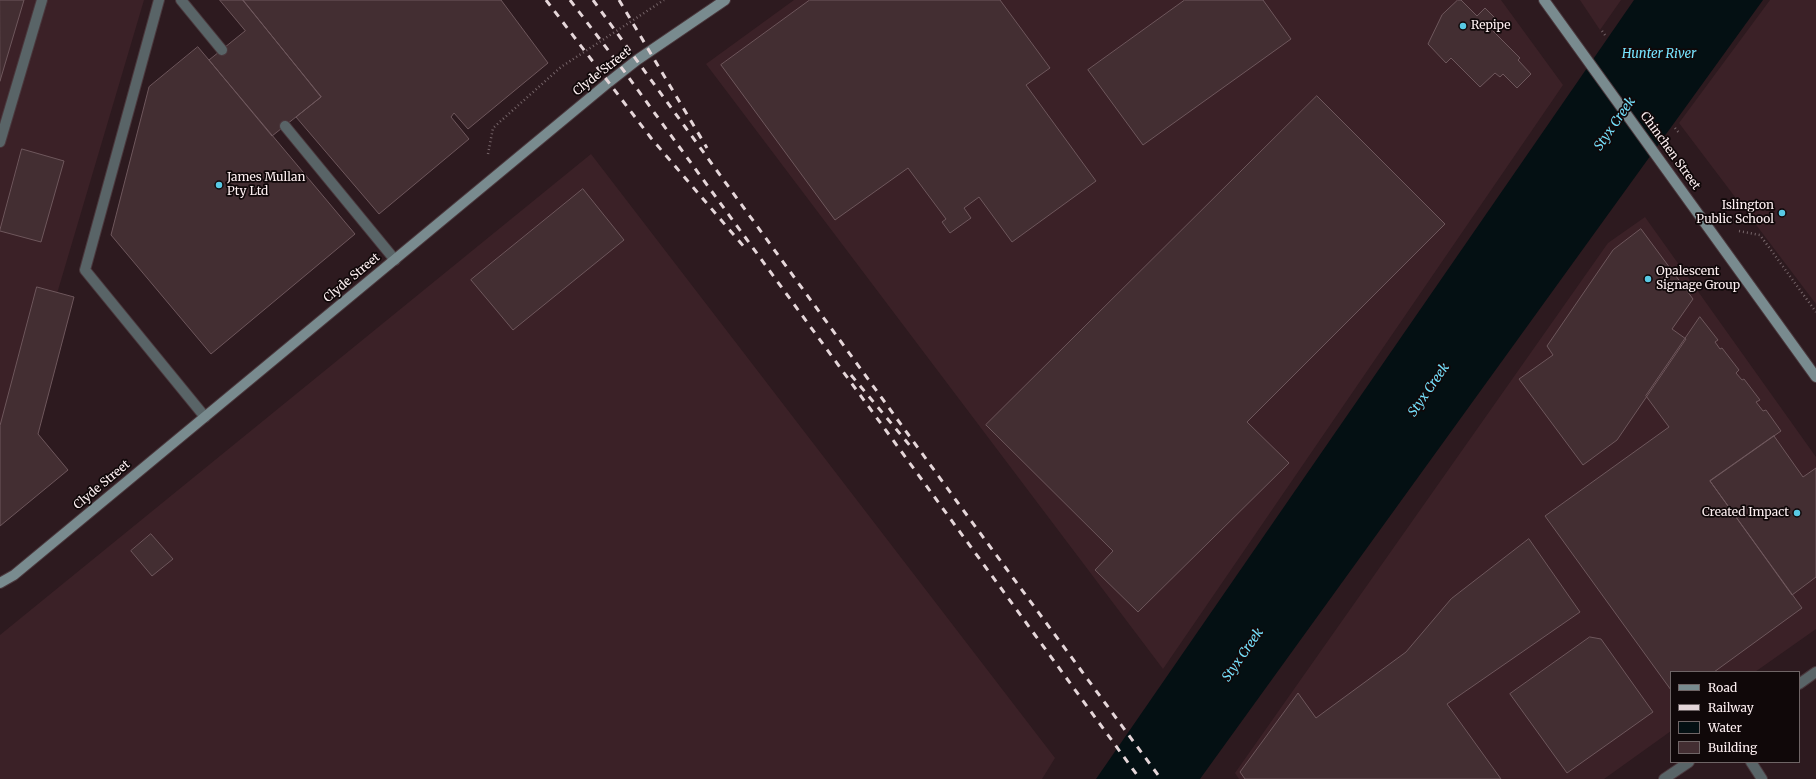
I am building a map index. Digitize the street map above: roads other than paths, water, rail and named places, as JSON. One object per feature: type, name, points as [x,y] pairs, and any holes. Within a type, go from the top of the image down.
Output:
[{"type":"street","points":[[0,142],[42,0]]},
{"type":"street","points":[[159,0],[85,270],[205,417]]},
{"type":"street","points":[[181,0],[222,50]]},
{"type":"street","name":"Clyde Street","points":[[0,583],[14,575],[609,82],[637,60],[725,0]]},
{"type":"street","name":"Chinchen Street","points":[[1544,0],[1816,377]]},
{"type":"street","points":[[285,126],[395,260]]},
{"type":"street","points":[[1800,683],[1816,672]]},
{"type":"street","points":[[1664,779],[1688,763]]},
{"type":"street","points":[[1752,763],[1762,779]]},
{"type":"water","name":"Hunter River","points":[[1634,0],[1763,0],[1200,779],[1096,779]]},
{"type":"railway","points":[[546,0],[651,138],[745,248]]},
{"type":"railway","points":[[570,0],[624,71],[1140,779]]},
{"type":"railway","points":[[593,0],[958,503],[1161,779]]},
{"type":"railway","points":[[619,0],[707,148]]},
{"type":"railway","points":[[851,375],[911,447]]},
{"type":"place","name":"Repipe","points":[[1463,26]]},
{"type":"place","name":"James Mullan Pty Ltd","points":[[219,185]]},
{"type":"place","name":"Islington Public School","points":[[1782,213]]},
{"type":"place","name":"Opalescent Signage Group","points":[[1648,279]]},
{"type":"place","name":"Created Impact","points":[[1797,513]]},
{"type":"water label","name":"Styx Creek","points":[[1615,124]]},
{"type":"water label","name":"Styx Creek","points":[[1429,390]]},
{"type":"water label","name":"Styx Creek","points":[[1243,655]]}]
